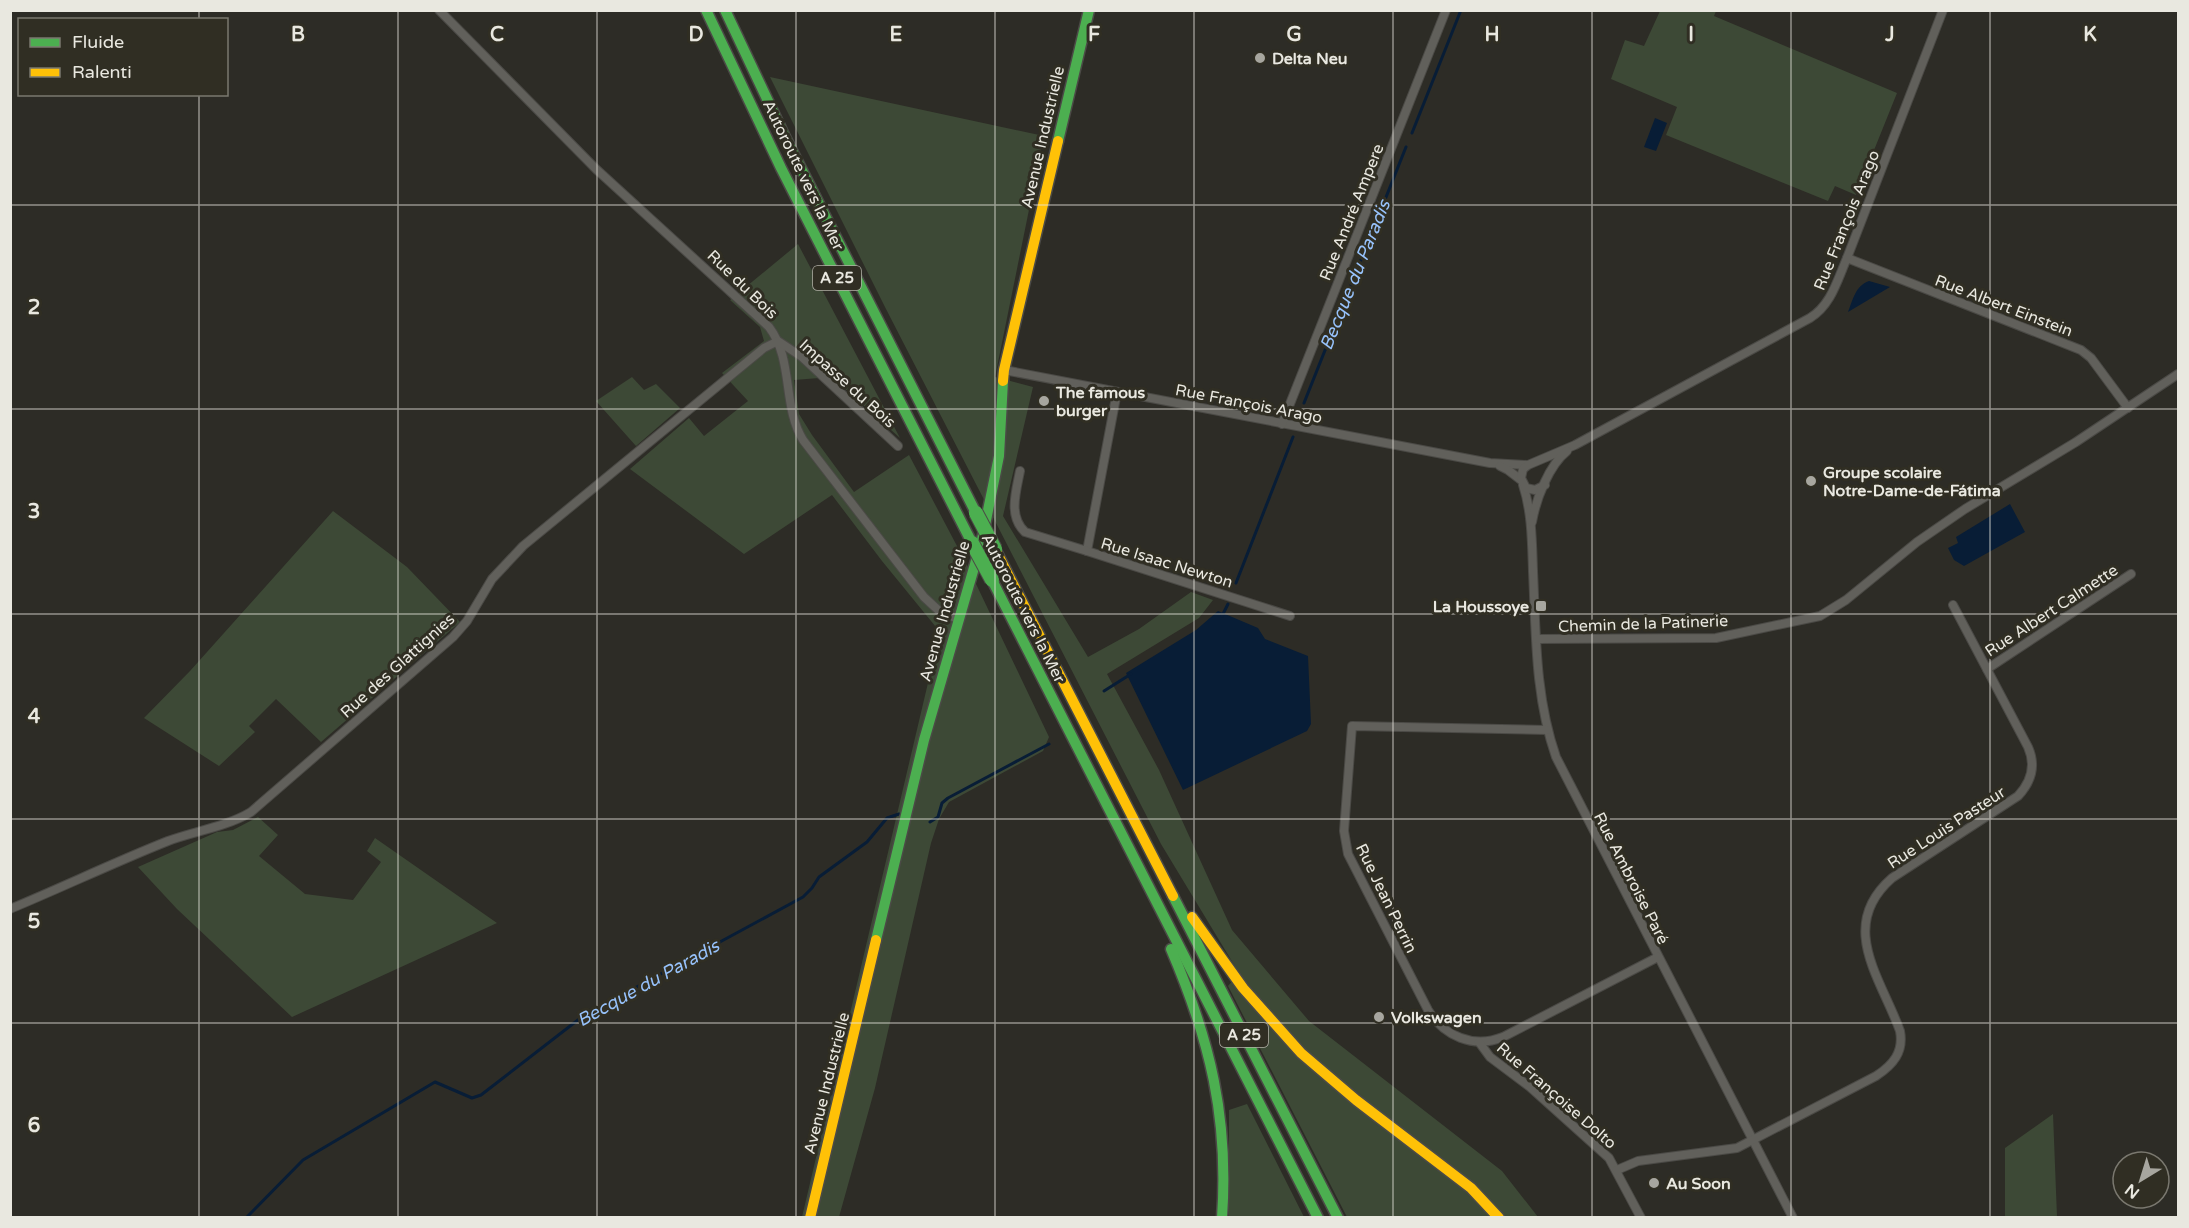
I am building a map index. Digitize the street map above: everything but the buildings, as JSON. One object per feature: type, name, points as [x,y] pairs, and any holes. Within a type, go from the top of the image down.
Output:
[{"type":"main road","name":"Autoroute vers la Mer","points":[[706,10],[781,168],[1318,1218]]},
{"type":"main road","name":"A 25","points":[[725,10],[785,137],[1338,1218]]},
{"type":"main road","name":"Avenue Industrielle","points":[[810,1218],[922,750],[982,540],[996,478],[1004,370],[1089,10]]},
{"type":"main road","points":[[1151,853],[1222,962],[1282,1034],[1344,1092],[1473,1189],[1499,1218]]},
{"type":"main road","points":[[1165,919],[1165,936],[1200,1023],[1216,1085],[1225,1147],[1222,1218]]},
{"type":"street","name":"Rue du Bois","points":[[439,10],[596,169],[758,315],[778,342],[782,353],[794,418],[803,440],[924,597],[938,610],[959,620]]},
{"type":"street","name":"Rue André Ampere","points":[[1282,424],[1446,10]]},
{"type":"street","name":"Rue François Arago","points":[[1004,370],[1490,463],[1530,464],[1575,445],[1817,314],[1830,298],[1943,10]]},
{"type":"street","name":"Rue Albert Einstein","points":[[1846,258],[2081,350],[2091,358],[2128,408]]},
{"type":"street","name":"Impasse du Bois","points":[[778,342],[802,357],[898,446]]},
{"type":"street","name":"Rue des Glattignies","points":[[10,909],[160,844],[232,822],[251,812],[453,638],[467,621],[492,579],[523,546],[764,348],[778,342]]},
{"type":"street","name":"Chemin de la Patinerie","points":[[1536,639],[1716,638],[1820,616],[1846,600],[1917,542],[1956,514],[2076,442],[2178,374]]},
{"type":"street","name":"Rue Isaac Newton","points":[[1117,392],[1087,551],[1290,616]]},
{"type":"street","name":"Rue François Arago","points":[[1546,482],[1556,460],[1575,445]]},
{"type":"street","name":"Rue François Arago","points":[[1490,463],[1508,470],[1522,483]]},
{"type":"street","points":[[1530,464],[1539,464],[1545,468],[1546,482],[1535,490],[1528,489],[1522,483],[1522,471],[1530,464]]},
{"type":"street","points":[[1020,471],[1014,513],[1018,526],[1024,532],[1087,551]]},
{"type":"street","name":"Rue Ambroise Paré","points":[[1531,526],[1538,497],[1546,482]]},
{"type":"street","name":"Rue Ambroise Paré","points":[[1522,483],[1531,526],[1540,697],[1547,730],[1562,772],[1793,1218]]},
{"type":"street","name":"Rue Albert Calmette","points":[[1987,669],[2131,573]]},
{"type":"street","name":"Rue Louis Pasteur","points":[[1617,1170],[1638,1161],[1733,1149],[1876,1076],[1891,1064],[1898,1054],[1901,1042],[1900,1031],[1865,941],[1866,918],[1871,903],[1892,878],[2018,796],[2026,786],[2031,774],[2031,754],[1953,605]]},
{"type":"street","name":"Rue Jean Perrin","points":[[1479,1042],[1454,1035],[1442,1028],[1431,1015],[1346,848],[1344,831],[1352,726],[1547,730]]},
{"type":"street","points":[[1479,1042],[1503,1037],[1658,957]]},
{"type":"street","name":"Rue Françoise Dolto","points":[[1479,1042],[1491,1057],[1530,1087],[1606,1155],[1617,1170],[1641,1218]]},
{"type":"green space","points":[[1660,11],[1716,11],[1714,16],[1897,93],[1856,195],[1835,186],[1828,201],[1666,135],[1677,107],[1611,79],[1625,40],[1644,46]]},
{"type":"green space","points":[[770,77],[1044,136],[995,377],[1033,387],[1003,516],[1088,657],[1139,629],[1191,592],[1213,600],[1199,618],[1107,674],[1159,770],[1232,930],[1309,1021],[1502,1171],[1538,1217],[1347,1217],[1228,986],[1239,973],[1161,844],[886,309]]},
{"type":"green space","points":[[798,244],[900,438],[832,377],[794,380],[799,414],[854,492],[909,455],[967,565],[1049,737],[1043,751],[949,802],[939,819],[931,843],[875,1088],[839,1217],[802,1217],[940,632],[832,495],[744,554],[630,469],[689,418],[704,436],[748,401],[722,373],[764,341],[760,327],[730,300]]},
{"type":"green space","points":[[632,377],[644,390],[656,384],[680,408],[636,446],[596,401]]},
{"type":"green space","points":[[333,511],[407,567],[460,622],[321,742],[276,699],[249,726],[255,732],[219,766],[144,718],[190,671]]},
{"type":"green space","points":[[258,817],[278,835],[259,856],[305,894],[353,900],[381,862],[367,851],[375,838],[497,923],[292,1017],[177,909],[138,867],[217,832],[233,830]]},
{"type":"green space","points":[[1247,1104],[1304,1217],[1229,1217],[1229,1110]]},
{"type":"green space","points":[[2053,1114],[2057,1217],[2005,1217],[2005,1148]]},
{"type":"water","points":[[1655,118],[1667,123],[1656,151],[1644,147]]},
{"type":"water","points":[[1869,281],[1890,287],[1848,312],[1858,290]]},
{"type":"water","points":[[2010,504],[2025,532],[1964,566],[1954,560],[1948,548],[1958,543],[1956,537]]},
{"type":"water","points":[[1218,611],[1258,628],[1265,639],[1308,656],[1311,724],[1307,731],[1183,790],[1126,673],[1196,630]]},
{"type":"waterway","name":"Becque du Paradis","points":[[1412,133],[1461,10]]},
{"type":"waterway","name":"Becque du Paradis","points":[[1304,403],[1406,147]]},
{"type":"waterway","name":"Becque du Paradis","points":[[1236,583],[1293,437]]},
{"type":"waterway","name":"Becque du Paradis","points":[[1222,616],[1228,604]]},
{"type":"waterway","name":"Becque du Paradis","points":[[1104,691],[1131,674]]},
{"type":"waterway","name":"Becque du Paradis","points":[[930,822],[938,817],[942,803],[948,798],[1049,744]]},
{"type":"waterway","name":"Becque du Paradis","points":[[246,1218],[303,1160],[435,1082],[472,1098],[481,1095],[583,1016],[803,897],[819,877],[867,842],[887,818],[899,814]]},
{"type":"traffic: fast","points":[[706,10],[781,168],[972,543]]},
{"type":"traffic: fast","points":[[725,10],[785,137],[976,513]]},
{"type":"traffic: fast","points":[[1058,141],[1089,10]]},
{"type":"traffic: fast","points":[[876,940],[924,740],[982,540],[999,456],[1003,381]]},
{"type":"traffic: fast","points":[[976,513],[995,549]]},
{"type":"traffic: fast","points":[[972,543],[992,580]]},
{"type":"traffic: fast","points":[[992,580],[1318,1218]]},
{"type":"traffic: fast","points":[[1173,896],[1338,1218]]},
{"type":"traffic: fast","points":[[1171,949],[1196,1015],[1214,1080],[1222,1147],[1222,1218]]},
{"type":"traffic: slow","points":[[1003,381],[1058,141]]},
{"type":"traffic: slow","points":[[995,549],[1173,896]]},
{"type":"traffic: slow","points":[[1192,917],[1243,988],[1301,1053],[1356,1100],[1471,1188],[1499,1218]]},
{"type":"traffic: slow","points":[[810,1218],[876,940]]},
{"type":"place","name":"Delta Neu","points":[[1260,58]]},
{"type":"place","name":"The famous burger","points":[[1044,401]]},
{"type":"place","name":"Groupe scolaire Notre-Dame-de-Fátima","points":[[1811,481]]},
{"type":"place","name":"La Houssoye","points":[[1541,606]]},
{"type":"place","name":"Volkswagen","points":[[1379,1017]]},
{"type":"place","name":"Au Soon","points":[[1654,1183]]}]
